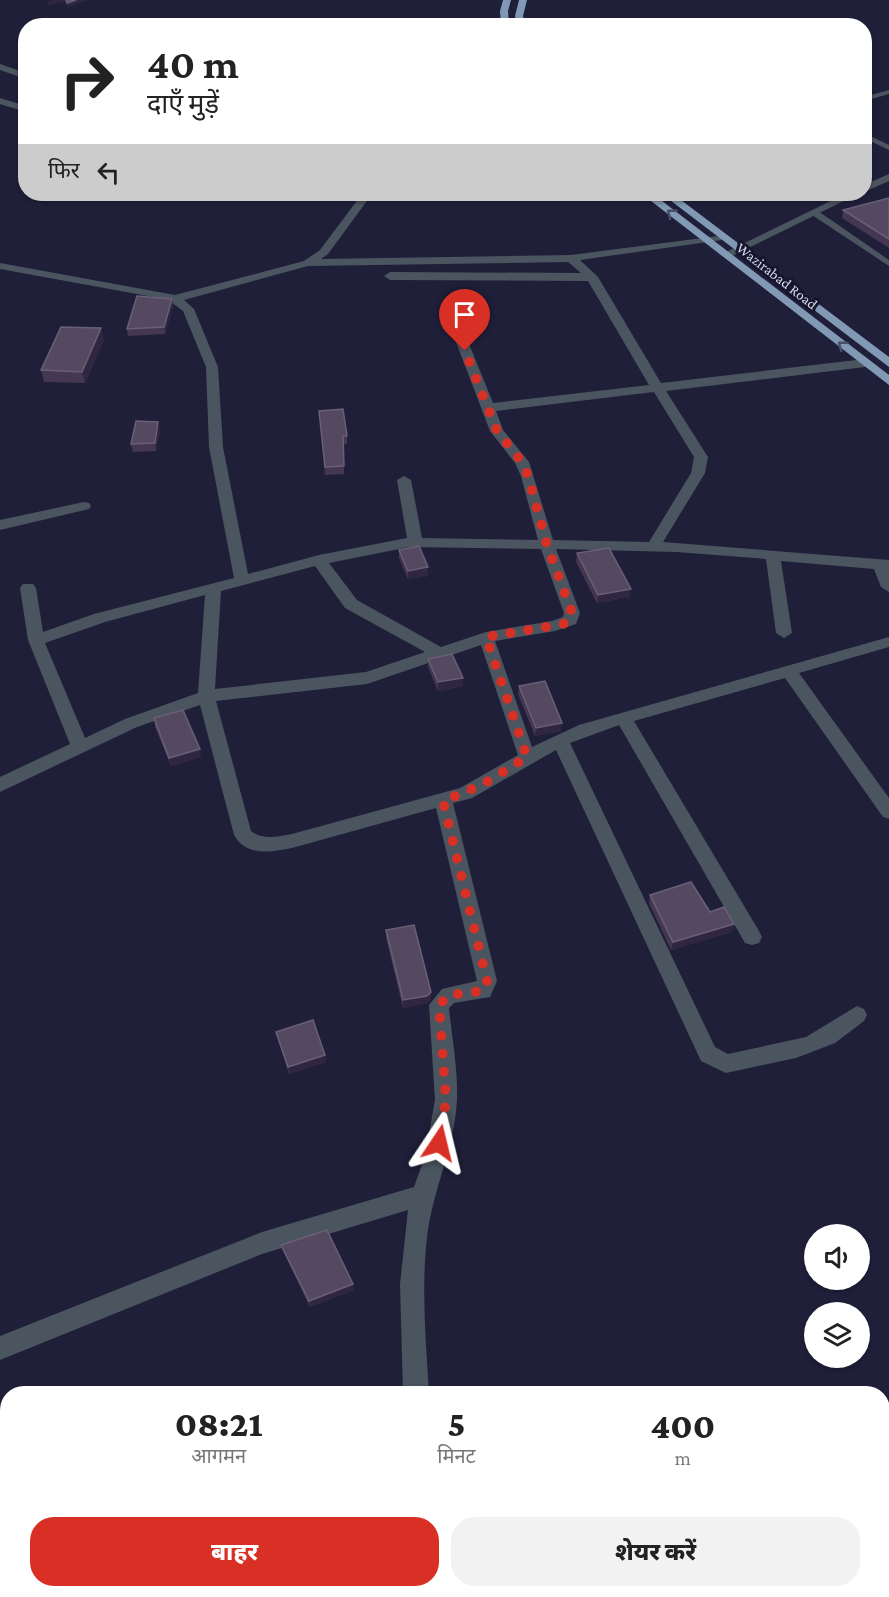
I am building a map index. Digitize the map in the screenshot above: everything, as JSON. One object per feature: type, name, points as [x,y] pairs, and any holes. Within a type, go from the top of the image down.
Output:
[{"type":"highway","points":[[504,18],[507,0]]},
{"type":"highway","points":[[519,18],[523,0]]},
{"type":"highway","name":"Wazirabad Road","points":[[656,201],[889,381]]},
{"type":"highway","name":"Wazirabad Road","points":[[675,201],[889,363]]},
{"type":"street","points":[[0,67],[18,73]]},
{"type":"street","points":[[0,100],[18,106]]},
{"type":"street","points":[[872,185],[889,177]]},
{"type":"street","points":[[308,263],[324,252],[362,201]]},
{"type":"street","points":[[726,255],[838,201]]},
{"type":"street","points":[[0,266],[175,299],[308,263],[438,260],[482,262],[571,258],[722,237]]},
{"type":"street","points":[[571,258],[592,278],[696,448],[701,464],[653,547]]},
{"type":"street","points":[[429,278],[438,260]]},
{"type":"street","points":[[390,276],[592,278]]},
{"type":"street","points":[[175,299],[188,309],[212,367],[215,436],[242,581]]},
{"type":"street","points":[[0,785],[154,714],[206,696],[367,678],[486,637],[555,626],[570,620],[572,613],[547,545],[522,462],[497,431],[458,329]]},
{"type":"street","points":[[488,408],[657,386],[866,363]]},
{"type":"street","points":[[404,480],[415,542]]},
{"type":"street","points":[[0,525],[84,506]]},
{"type":"street","points":[[36,640],[100,618],[319,560],[415,542],[653,547],[884,565],[889,587]]},
{"type":"street","points":[[773,555],[784,633]]},
{"type":"street","points":[[319,560],[351,604],[438,652]]},
{"type":"street","points":[[28,588],[36,640],[80,747]]},
{"type":"street","points":[[213,588],[206,696],[243,836],[253,843],[269,845],[443,801],[482,785],[527,757],[585,729],[889,642]]},
{"type":"street","points":[[486,637],[527,757]]},
{"type":"street","points":[[789,671],[889,812]]},
{"type":"street","points":[[624,719],[752,937]]},
{"type":"street","points":[[560,741],[708,1054],[726,1064],[811,1046],[840,1032],[857,1015]]},
{"type":"street","points":[[417,1386],[412,1284],[422,1195],[436,1156],[446,1100],[439,1005],[449,995],[483,991],[487,981],[443,801]]},
{"type":"street","points":[[0,1348],[253,1246],[422,1195]]},
{"type":"lane","points":[[872,97],[889,92]]},
{"type":"lane","points":[[872,139],[889,148]]},
{"type":"lane","points":[[815,213],[889,264]]},
{"type":"building","points":[[889,198],[889,239],[843,210]]},
{"type":"building","points":[[137,296],[172,299],[164,327],[127,329]]},
{"type":"building","points":[[61,327],[101,328],[82,372],[41,370]]},
{"type":"building","points":[[343,409],[347,436],[343,436],[344,466],[325,467],[319,411]]},
{"type":"building","points":[[136,421],[158,422],[155,443],[131,444]]},
{"type":"building","points":[[419,546],[428,567],[408,571],[399,550]]},
{"type":"building","points":[[609,548],[631,589],[598,595],[577,553]]},
{"type":"building","points":[[452,654],[463,678],[438,682],[428,659]]},
{"type":"building","points":[[545,681],[562,723],[536,728],[519,686]]},
{"type":"building","points":[[183,710],[200,749],[169,758],[154,718]]},
{"type":"building","points":[[691,882],[710,912],[724,907],[734,924],[673,942],[650,895]]},
{"type":"building","points":[[414,925],[431,992],[427,996],[403,1000],[386,930]]},
{"type":"building","points":[[313,1020],[325,1055],[288,1067],[276,1032]]},
{"type":"building","points":[[327,1230],[353,1284],[309,1301],[281,1245]]},
{"type":"route","points":[[439,1143],[446,1100],[439,1005],[449,995],[483,991],[487,981],[443,801],[482,785],[527,757],[486,637],[563,624],[570,620],[572,613],[547,545],[528,476],[522,462],[497,431],[465,351]]}]
